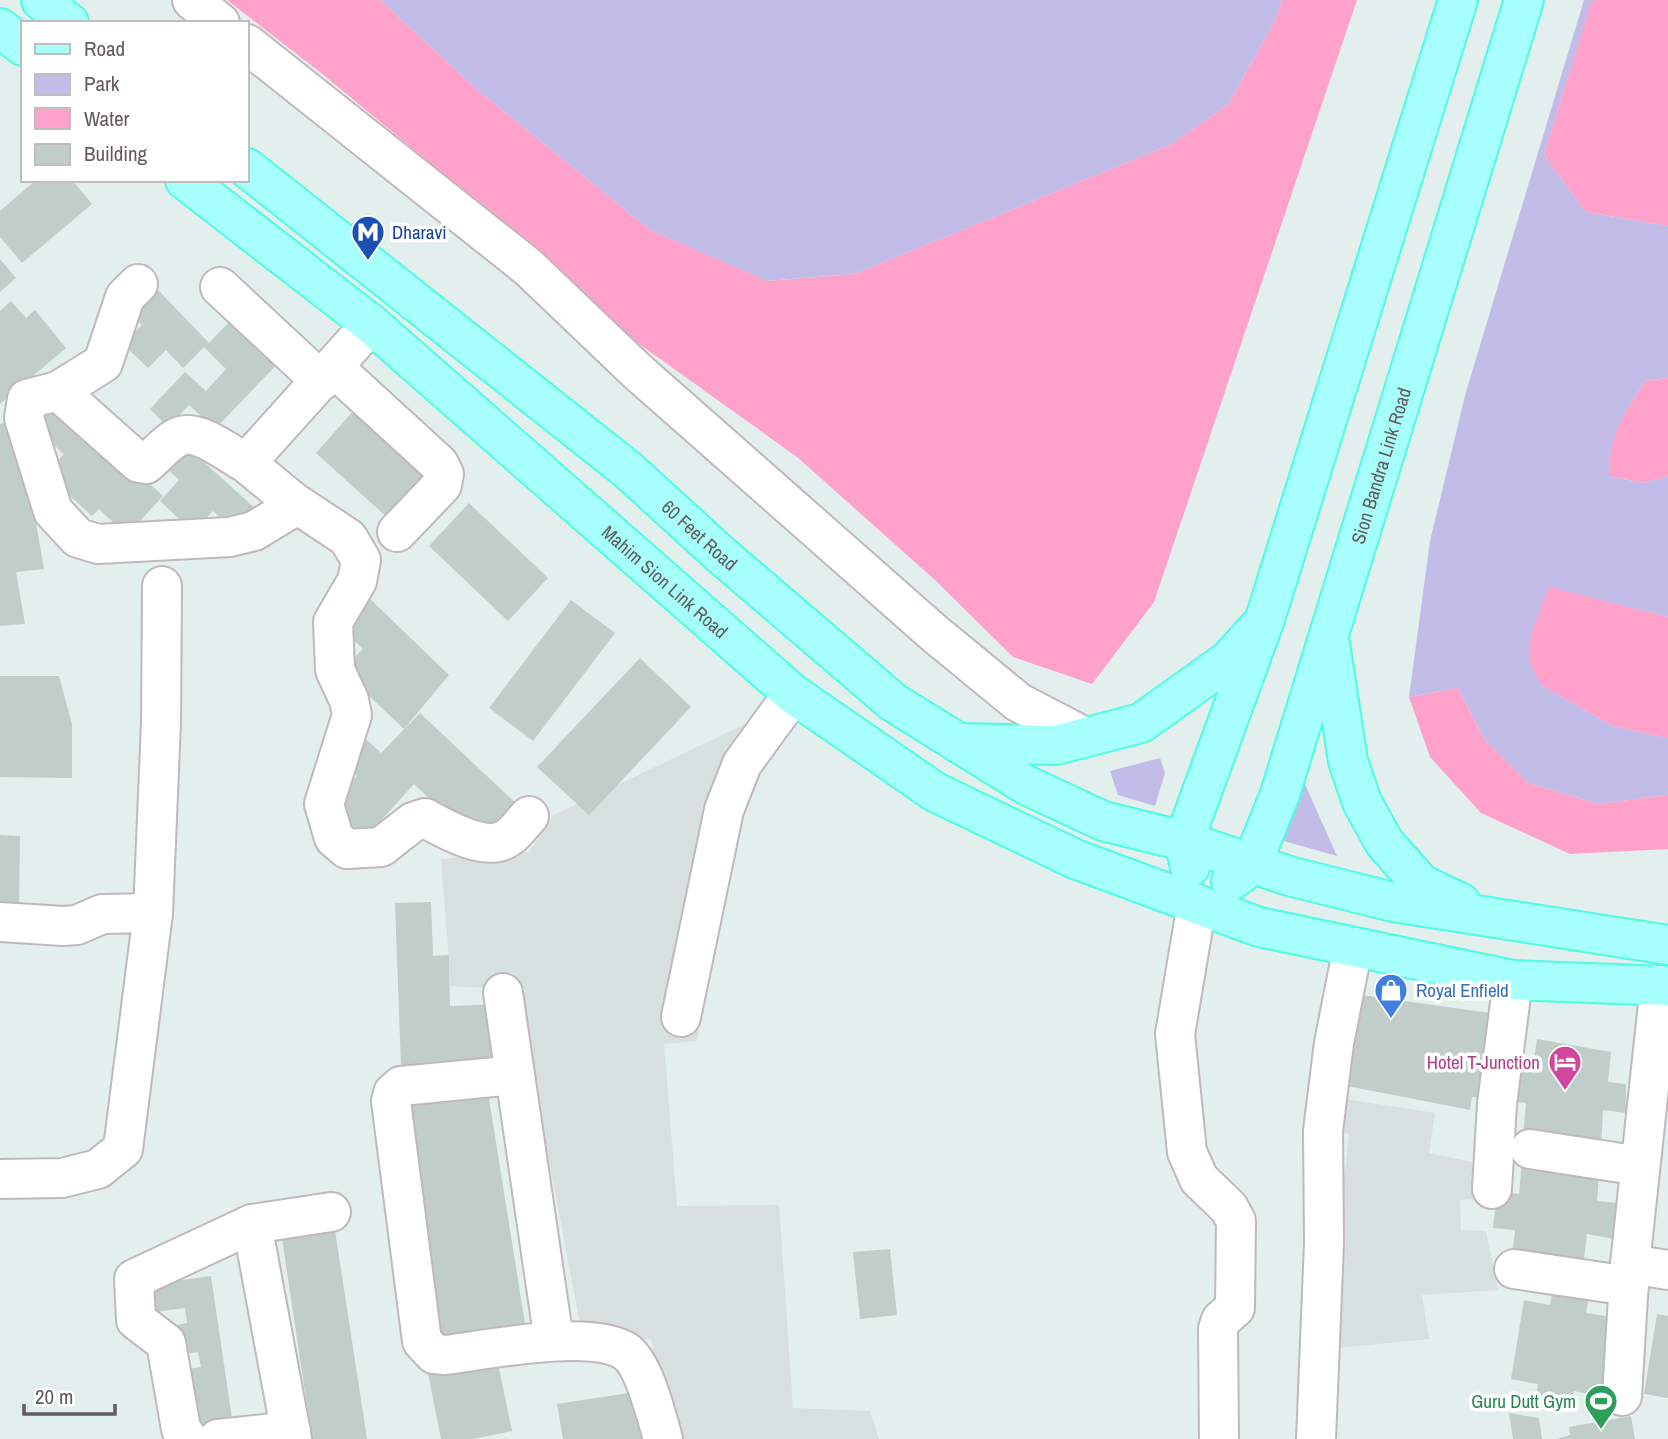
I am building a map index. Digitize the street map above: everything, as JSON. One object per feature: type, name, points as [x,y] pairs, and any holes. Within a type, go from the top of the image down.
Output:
[{"type":"main road","points":[[41,0],[67,21]]},
{"type":"main road","points":[[1197,904],[1184,841],[1265,619],[1458,0]]},
{"type":"main road","name":"Sion Bandra Link Road","points":[[1251,866],[1280,794],[1524,0]]},
{"type":"main road","points":[[0,28],[21,44]]},
{"type":"main road","name":"60 Feet Road","points":[[248,169],[628,470],[720,554],[893,702],[956,743],[1026,785],[1103,821],[1184,841],[1251,866],[1393,902],[1488,916]]},
{"type":"main road","name":"Mahim Sion Link Road","points":[[188,182],[371,324],[793,694],[935,792],[1075,859],[1197,904]]},
{"type":"main road","points":[[956,743],[1056,745],[1141,723],[1229,660],[1265,619]]},
{"type":"main road","points":[[1328,636],[1348,761],[1362,802],[1384,842],[1421,884],[1488,916],[1668,945]]},
{"type":"main road","points":[[1197,904],[1251,866]]},
{"type":"main road","points":[[1197,904],[1259,927],[1513,980],[1664,986]]},
{"type":"street","points":[[192,0],[218,21]]},
{"type":"street","points":[[248,45],[528,267],[638,372],[997,685],[1018,702],[1085,737]]},
{"type":"street","points":[[138,284],[125,297],[103,363],[58,390],[27,399],[24,418],[53,511],[78,538],[98,544],[230,537],[254,531],[298,505],[295,503]]},
{"type":"street","points":[[220,287],[439,464],[444,474],[442,485],[397,533]]},
{"type":"street","points":[[246,463],[371,324]]},
{"type":"street","points":[[58,390],[139,463],[146,464],[173,439],[186,433],[246,463],[295,503],[348,538],[361,560],[357,580],[334,622],[335,670],[349,700],[352,715],[324,804],[334,838],[347,849],[381,847],[413,822],[425,818],[468,840],[492,841],[508,839],[529,816]]},
{"type":"street","points":[[0,1179],[62,1178],[98,1169],[123,1149],[153,913],[161,723],[162,586]]},
{"type":"street","points":[[681,1017],[724,810],[742,764],[793,694]]},
{"type":"street","points":[[1197,904],[1175,1034],[1187,1152],[1199,1179],[1229,1208],[1238,1231],[1235,1308],[1221,1320],[1218,1329],[1219,1439]]},
{"type":"street","points":[[0,922],[63,926],[77,925],[102,914],[153,913]]},
{"type":"street","points":[[1315,1439],[1324,1243],[1323,1131],[1334,1043],[1353,947]]},
{"type":"street","points":[[1492,1189],[1497,1104],[1513,980]]},
{"type":"street","points":[[1622,1396],[1640,1166],[1664,986]]},
{"type":"street","points":[[503,993],[554,1341]]},
{"type":"street","points":[[515,1074],[401,1086],[393,1093],[391,1101],[422,1340],[434,1354],[445,1355],[566,1340],[626,1352],[635,1361],[663,1439]]},
{"type":"street","points":[[1530,1149],[1640,1166]]},
{"type":"street","points":[[188,1439],[181,1429],[166,1343],[161,1336],[142,1328],[136,1320],[134,1279],[252,1224],[331,1212]]},
{"type":"street","points":[[218,1439],[291,1435],[252,1224]]},
{"type":"street","points":[[1514,1269],[1630,1275],[1668,1270]]},
{"type":"shaded area","points":[[758,718],[734,796],[697,1041],[664,1044],[677,1206],[779,1205],[793,1408],[870,1411],[879,1439],[669,1439],[651,1339],[584,1345],[517,990],[451,986],[441,859],[529,852],[554,815]]},
{"type":"shaded area","points":[[1333,1097],[1435,1113],[1429,1153],[1482,1164],[1486,1198],[1460,1200],[1461,1230],[1486,1231],[1498,1290],[1422,1295],[1429,1339],[1326,1349],[1349,1134],[1327,1131]]},
{"type":"green space","points":[[380,0],[1282,0],[1275,21],[1228,105],[1170,145],[855,274],[766,281],[650,230],[475,88]]},
{"type":"green space","points":[[1584,0],[1596,0],[1591,4],[1544,155],[1586,212],[1668,226],[1668,378],[1645,381],[1630,405],[1615,436],[1609,476],[1643,483],[1668,476],[1668,617],[1549,588],[1541,685],[1613,726],[1668,738],[1668,795],[1598,804],[1528,783],[1484,739],[1458,688],[1409,697],[1430,541],[1466,392]]},
{"type":"green space","points":[[1160,758],[1165,773],[1155,806],[1118,795],[1110,771]]},
{"type":"green space","points":[[1303,780],[1337,856],[1277,839]]},
{"type":"water","points":[[227,0],[380,0],[475,88],[650,230],[767,281],[855,274],[1170,145],[1228,105],[1275,21],[1282,0],[1357,0],[1154,602],[1092,684],[1013,657],[935,580],[797,457],[635,341],[501,222],[320,72]]},
{"type":"water","points":[[1596,0],[1668,0],[1668,226],[1586,212],[1544,155],[1591,3]]},
{"type":"water","points":[[1668,378],[1668,476],[1643,483],[1609,476],[1615,436],[1630,405],[1645,381]]},
{"type":"water","points":[[1549,587],[1668,617],[1668,738],[1613,726],[1541,685],[1529,660],[1531,634]]},
{"type":"water","points":[[1458,688],[1484,739],[1528,783],[1598,804],[1668,795],[1668,849],[1570,854],[1481,813],[1430,757],[1409,697]]},
{"type":"building","points":[[34,182],[74,182],[92,204],[22,263],[0,237],[0,211]]},
{"type":"building","points":[[0,259],[16,278],[0,292]]},
{"type":"building","points":[[158,290],[209,343],[238,313],[284,357],[215,429],[189,405],[168,427],[150,409],[185,372],[206,391],[226,369],[204,347],[183,368],[166,350],[148,368],[123,344],[142,325],[131,315]]},
{"type":"building","points":[[11,301],[26,318],[35,310],[66,348],[0,404],[0,311]]},
{"type":"building","points":[[58,401],[163,496],[127,535],[99,509],[92,516],[46,474],[64,454],[34,427]]},
{"type":"building","points":[[361,402],[435,470],[390,520],[316,453]]},
{"type":"building","points":[[18,419],[44,569],[16,572],[25,624],[0,626],[0,424]]},
{"type":"building","points":[[186,446],[256,509],[235,531],[213,511],[193,532],[160,501],[179,480],[166,468]]},
{"type":"building","points":[[469,503],[548,578],[508,621],[429,546]]},
{"type":"building","points":[[368,597],[449,675],[404,729],[342,670],[363,649],[339,626]]},
{"type":"building","points":[[571,600],[615,633],[533,741],[489,708]]},
{"type":"building","points":[[640,658],[691,707],[589,815],[537,767]]},
{"type":"building","points":[[0,676],[59,676],[72,724],[72,778],[0,777]]},
{"type":"building","points":[[420,713],[522,809],[497,835],[480,820],[467,834],[414,784],[365,838],[330,805],[357,776],[344,764],[367,740],[381,753]]},
{"type":"building","points":[[0,835],[20,836],[19,910],[0,909]]},
{"type":"building","points":[[431,902],[433,956],[449,955],[450,1006],[499,1004],[501,1063],[401,1066],[395,903]]},
{"type":"building","points":[[1347,993],[1505,1015],[1493,1098],[1472,1097],[1470,1110],[1337,1084]]},
{"type":"building","name":"Hotel T-Junction","points":[[1537,1039],[1611,1052],[1608,1082],[1626,1084],[1626,1113],[1603,1110],[1601,1147],[1523,1136],[1526,1103],[1504,1100],[1507,1067],[1532,1071]]},
{"type":"building","points":[[487,1086],[526,1330],[438,1344],[398,1100]]},
{"type":"building","points":[[1522,1161],[1599,1175],[1597,1201],[1617,1203],[1614,1239],[1587,1234],[1583,1267],[1512,1256],[1515,1230],[1493,1228],[1497,1192],[1519,1194]]},
{"type":"building","points":[[334,1224],[367,1439],[312,1439],[281,1232]]},
{"type":"building","points":[[890,1249],[897,1315],[860,1319],[853,1252]]},
{"type":"building","points":[[211,1276],[234,1432],[221,1421],[186,1426],[178,1371],[201,1367],[198,1352],[176,1355],[171,1326],[187,1323],[185,1308],[155,1312],[140,1286]]},
{"type":"building","points":[[1554,1283],[1590,1290],[1586,1313],[1618,1318],[1604,1397],[1574,1391],[1571,1410],[1535,1403],[1538,1384],[1511,1379],[1524,1300],[1550,1305]]},
{"type":"building","points":[[1657,1314],[1668,1316],[1668,1398],[1644,1394]]},
{"type":"building","points":[[496,1354],[512,1431],[473,1439],[441,1439],[427,1368]]},
{"type":"building","points":[[635,1392],[642,1439],[563,1439],[557,1404]]},
{"type":"building","points":[[1509,1413],[1539,1418],[1542,1439],[1513,1439]]},
{"type":"building","name":"Guru Dutt Gym","points":[[1631,1416],[1635,1439],[1556,1439],[1570,1435],[1569,1427]]},
{"type":"place","name":"Dharavi","points":[[368,262]]},
{"type":"place","name":"Royal Enfield","points":[[1391,1020]]},
{"type":"place","name":"Hotel T-Junction","points":[[1565,1092]]},
{"type":"place","name":"Guru Dutt Gym","points":[[1601,1431]]}]
